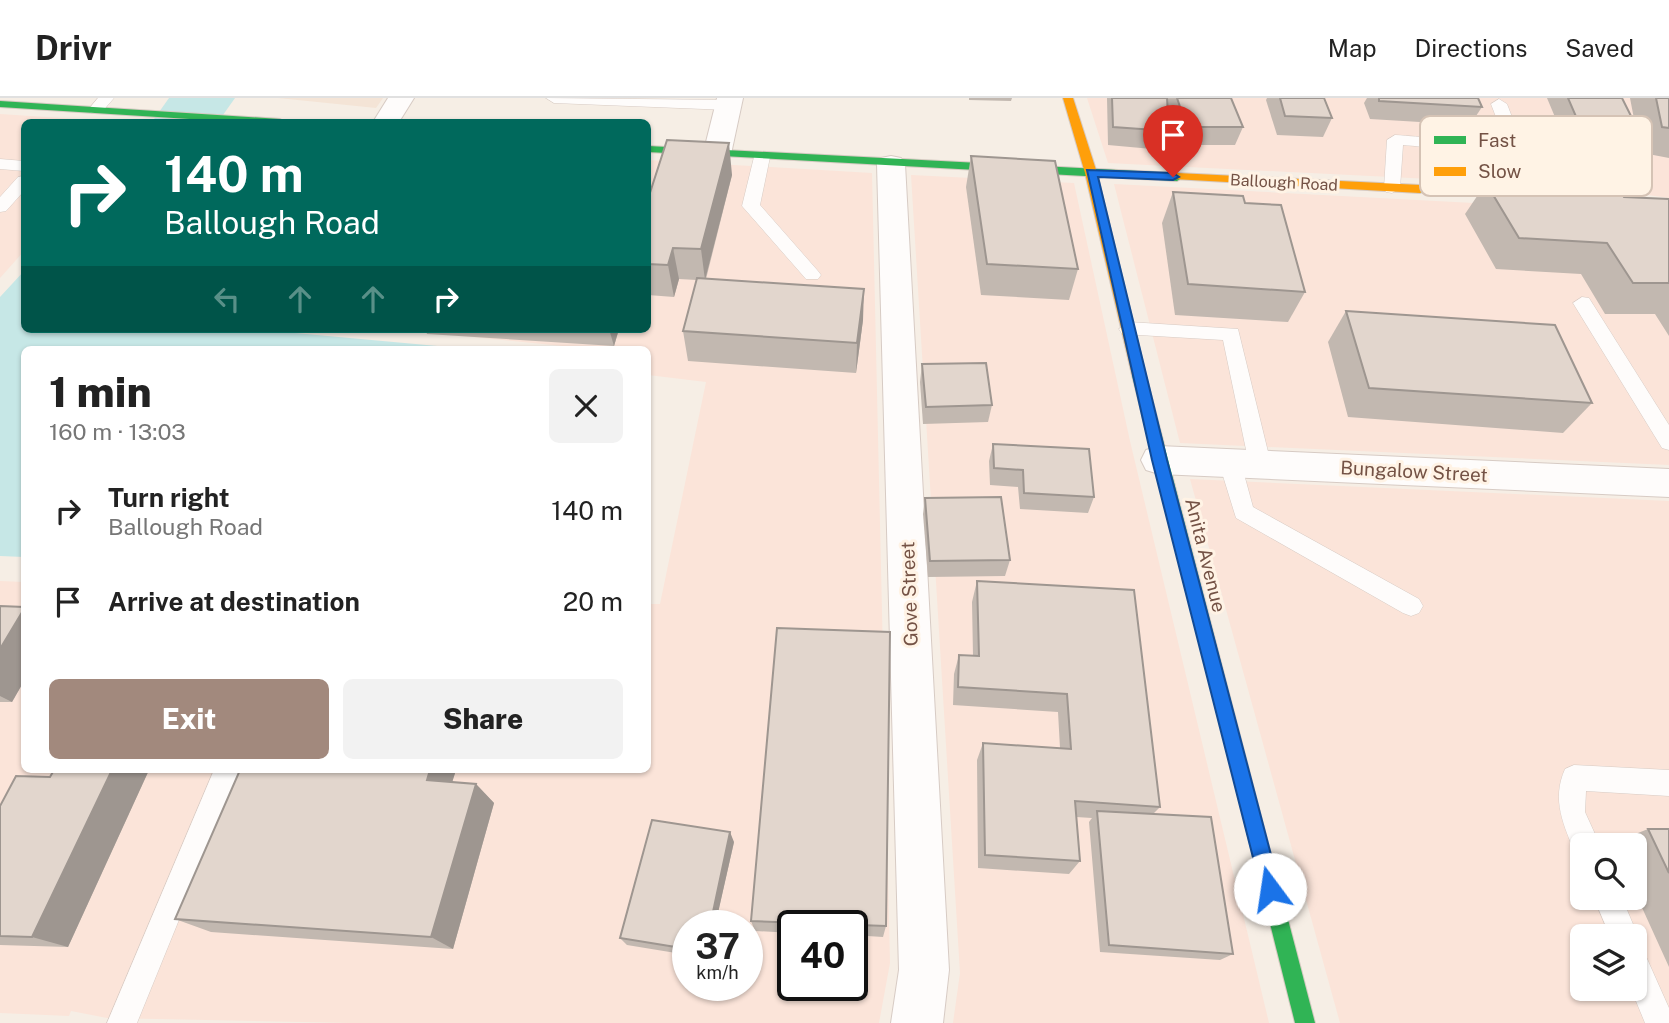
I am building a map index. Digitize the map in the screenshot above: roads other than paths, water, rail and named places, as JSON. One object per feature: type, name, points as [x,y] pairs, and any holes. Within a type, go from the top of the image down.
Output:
[{"type":"street","points":[[388,119],[401,98]]},
{"type":"street","name":"Anita Avenue","points":[[1068,98],[1091,173],[1159,460],[1305,1023]]},
{"type":"street","points":[[717,154],[730,102]]},
{"type":"street","points":[[0,104],[101,104],[141,114],[231,119]]},
{"type":"street","name":"Ballough Road","points":[[651,149],[891,164],[1420,189]]},
{"type":"street","name":"Gove Street","points":[[891,164],[925,970],[916,1023]]},
{"type":"street","name":"Bungalow Street","points":[[1159,460],[1669,483]]},
{"type":"lane","points":[[554,98],[730,102]]},
{"type":"lane","points":[[1499,104],[1505,116]]},
{"type":"lane","points":[[1392,188],[1395,140],[1420,142]]},
{"type":"lane","points":[[762,156],[751,206],[812,275]]},
{"type":"lane","points":[[0,164],[21,166]]},
{"type":"lane","points":[[0,207],[21,184]]},
{"type":"lane","points":[[1582,303],[1669,442]]},
{"type":"lane","points":[[1129,330],[1231,334],[1245,463],[1244,512],[1410,606]]},
{"type":"lane","points":[[122,1023],[226,773]]},
{"type":"lane","points":[[1581,833],[1573,813],[1574,778],[1669,783]]},
{"type":"lane","points":[[1647,992],[1660,1023]]},
{"type":"water","points":[[169,98],[235,98],[220,119],[154,119]]},
{"type":"water","points":[[21,274],[21,333],[295,333],[437,346],[21,346],[21,557],[0,556],[0,297]]}]
